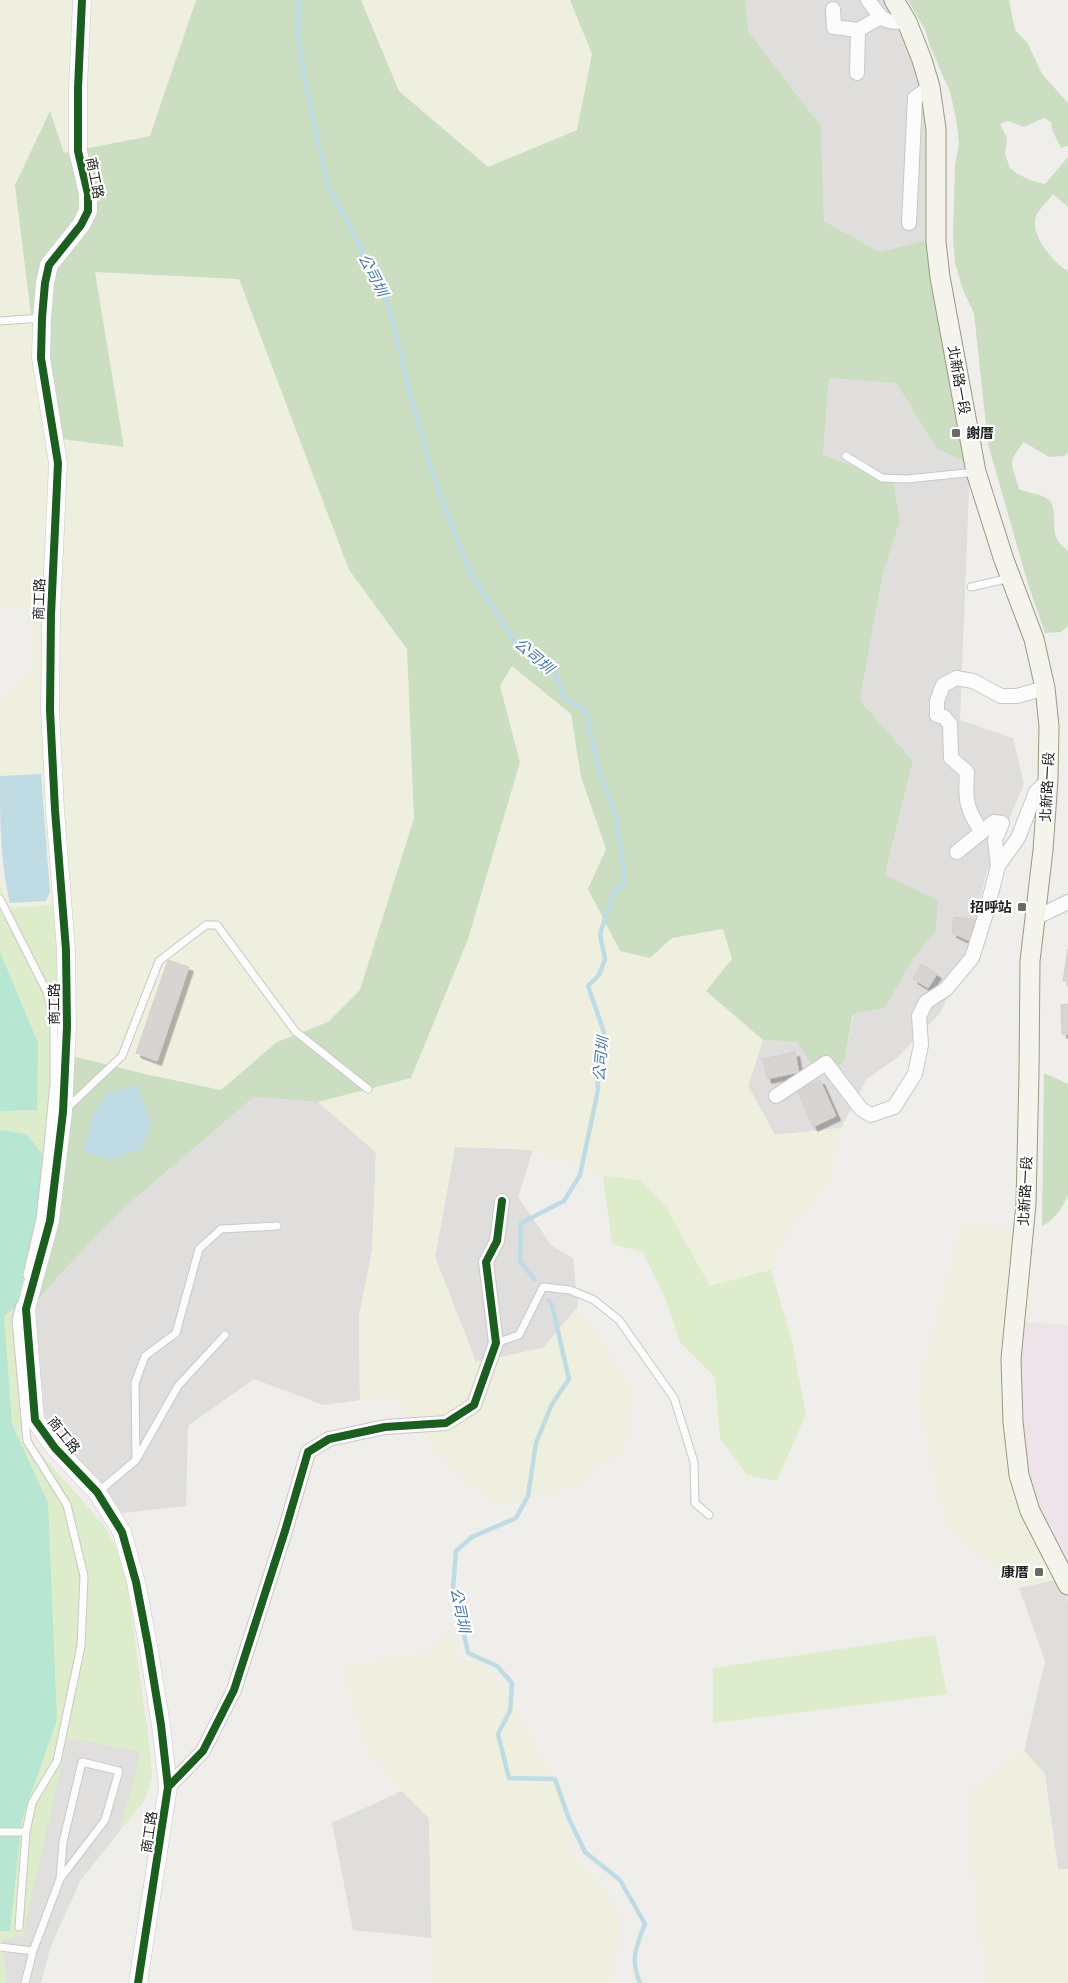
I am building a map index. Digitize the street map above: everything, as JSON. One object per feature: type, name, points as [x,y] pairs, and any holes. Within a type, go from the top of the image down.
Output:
[{"type":"main road","name":"北新路一段","points":[[894,0],[907,22],[930,87],[936,129],[936,242],[940,277],[976,472],[1011,578],[1034,639],[1045,688],[1049,726],[1048,780],[1043,850],[1030,961],[1026,1204],[1010,1358],[1013,1422],[1019,1475],[1030,1511],[1068,1585]]},
{"type":"street","name":"商工路","points":[[82,0],[78,88],[78,151],[88,194],[88,211],[81,225],[49,265],[45,283],[41,358],[58,463],[51,615],[50,710],[55,810],[66,950],[67,1027],[62,1112],[50,1221],[26,1308],[35,1420],[55,1448],[97,1492],[122,1532],[136,1582],[160,1716],[168,1787],[138,1983]]},
{"type":"street","points":[[868,0],[881,17],[889,22],[907,22]]},
{"type":"street","points":[[833,9],[834,27],[858,30],[881,17]]},
{"type":"street","points":[[857,72],[858,30]]},
{"type":"street","points":[[909,223],[916,98],[930,87]]},
{"type":"street","points":[[982,832],[970,814],[965,793],[966,772],[951,758],[950,724],[944,717],[936,716],[937,701],[943,685],[956,678],[973,681],[1000,696],[1017,696],[1045,688]]},
{"type":"street","points":[[998,866],[1018,838],[1036,792],[1048,780]]},
{"type":"street","points":[[776,1096],[826,1063],[861,1109],[871,1115],[894,1107],[915,1074],[921,1045],[919,1016],[926,1002],[946,989],[972,958],[998,866],[995,840],[1002,823],[994,822],[957,852]]},
{"type":"street","points":[[1035,918],[1068,902]]},
{"type":"street","points":[[168,1787],[203,1751],[234,1690],[286,1531],[308,1452],[329,1439],[385,1427],[446,1423],[474,1405],[496,1343],[486,1262],[498,1241],[502,1201]]},
{"type":"lane","points":[[0,321],[42,318]]},
{"type":"lane","points":[[846,456],[882,478],[906,479],[976,472]]},
{"type":"lane","points":[[971,588],[1011,578]]},
{"type":"lane","points":[[0,899],[47,992],[54,1022],[54,1083],[40,1220],[16,1320],[27,1441],[67,1505],[84,1576],[82,1646],[57,1761],[32,1803],[26,1832],[19,1927]]},
{"type":"lane","points":[[62,1112],[122,1056],[159,961],[206,924],[217,925],[295,1032],[368,1089]]},
{"type":"lane","points":[[136,1460],[135,1383],[145,1356],[176,1333],[199,1249],[221,1229],[277,1226]]},
{"type":"lane","points":[[496,1343],[519,1336],[543,1286],[570,1290],[594,1300],[619,1320],[674,1398],[694,1462],[695,1503],[709,1515]]},
{"type":"lane","points":[[97,1492],[136,1460],[178,1386],[225,1335]]},
{"type":"lane","points":[[25,1983],[33,1951],[60,1879],[63,1842],[82,1762],[119,1771],[105,1820],[60,1879]]},
{"type":"lane","points":[[0,1832],[26,1832]]},
{"type":"lane","points":[[0,1947],[33,1951]]},
{"type":"shaded area","points":[[745,0],[889,0],[903,23],[933,127],[934,238],[880,252],[824,221],[821,126],[749,32]]},
{"type":"shaded area","points":[[829,378],[896,383],[937,449],[970,464],[960,720],[1013,738],[1024,784],[986,874],[971,943],[941,1012],[898,1057],[867,1079],[841,1128],[775,1135],[748,1086],[763,1040],[797,1042],[844,1062],[854,1014],[885,1008],[913,959],[936,931],[938,900],[885,876],[913,761],[860,700],[883,573],[900,521],[823,455]]},
{"type":"shaded area","points":[[254,1097],[318,1102],[376,1152],[372,1251],[359,1316],[360,1400],[323,1405],[254,1379],[188,1426],[186,1506],[106,1515],[32,1421],[21,1320],[65,1269],[125,1207]]},
{"type":"shaded area","points":[[455,1146],[533,1150],[518,1197],[552,1246],[573,1258],[578,1307],[543,1348],[476,1362],[435,1257]]},
{"type":"shaded area","points":[[1013,1321],[1068,1325],[1068,1601],[1055,1580],[1017,1487]]},
{"type":"shaded area","points":[[1055,1580],[1068,1601],[1068,1869],[1058,1869],[1045,1774],[1024,1751],[1045,1661],[1019,1588]]},
{"type":"shaded area","points":[[68,1738],[140,1752],[134,1780],[118,1833],[80,1881],[50,1948],[41,1983],[7,1983],[2,1939],[24,1936],[25,1924]]},
{"type":"shaded area","points":[[402,1791],[429,1818],[432,1938],[353,1930],[332,1823]]},
{"type":"green space","points":[[0,0],[196,0],[150,136],[64,153],[50,111],[124,447],[95,271],[239,278],[349,570],[407,649],[414,818],[360,990],[328,1022],[277,1042],[221,1090],[149,1075],[60,1053],[58,909],[0,909],[0,864],[3,885],[40,774],[0,776],[0,698],[34,666],[28,610],[0,606]]},
{"type":"green space","points":[[196,0],[361,0],[399,91],[488,167],[577,130],[592,54],[570,0],[745,0],[749,32],[821,126],[824,221],[880,252],[934,238],[970,464],[937,449],[896,383],[829,378],[823,455],[893,481],[900,521],[883,573],[860,700],[913,761],[885,875],[938,900],[936,931],[913,959],[885,1008],[853,1014],[844,1062],[819,1076],[797,1042],[763,1040],[706,991],[732,959],[723,929],[672,938],[650,958],[620,951],[588,889],[606,849],[581,777],[571,714],[512,666],[500,686],[520,762],[468,939],[411,1078],[318,1102],[254,1097],[125,1207],[65,1269],[21,1320],[60,1053],[149,1075],[221,1090],[277,1042],[328,1022],[360,990],[414,818],[407,649],[349,570],[239,279],[95,272],[124,447],[46,437],[15,185],[50,111],[64,153],[150,136]]},
{"type":"green space","points":[[361,0],[570,0],[592,54],[577,130],[488,167],[399,91]]},
{"type":"green space","points":[[908,0],[1009,0],[1015,30],[1027,42],[1042,74],[1068,103],[1068,146],[1061,148],[1053,132],[1051,122],[1044,118],[1024,127],[1008,121],[1000,124],[1007,138],[1005,154],[1010,168],[1030,180],[1045,184],[1068,157],[1068,207],[1053,194],[1036,216],[1035,223],[1036,231],[1044,248],[1056,262],[1068,271],[1068,452],[1065,456],[1049,457],[1024,442],[1012,460],[1019,489],[1042,496],[1052,504],[1055,535],[1059,543],[1068,551],[1068,626],[1061,632],[1045,633],[1028,584],[988,444],[974,313],[963,290],[955,263],[953,237],[955,165],[959,144],[956,118],[950,92],[925,30]]},
{"type":"green space","points":[[512,666],[571,714],[581,777],[606,849],[588,889],[650,958],[672,938],[723,929],[732,959],[706,991],[763,1040],[748,1086],[775,1135],[841,1128],[829,1180],[778,1249],[771,1270],[710,1286],[666,1207],[641,1180],[603,1176],[533,1150],[455,1147],[435,1257],[476,1362],[543,1348],[578,1307],[593,1327],[634,1393],[624,1450],[576,1487],[493,1506],[437,1454],[393,1396],[360,1400],[359,1316],[372,1251],[376,1152],[318,1102],[412,1078],[520,762],[500,686]]},
{"type":"green space","points":[[0,885],[8,908],[57,905],[57,1054],[43,1220],[17,1321],[31,1443],[103,1524],[124,1561],[151,1757],[152,1779],[144,1801],[80,1881],[50,1948],[41,1983],[0,1983]]},
{"type":"green space","points":[[0,952],[38,1043],[37,1110],[0,1111]]},
{"type":"green space","points":[[1044,1073],[1068,1084],[1068,1195],[1058,1213],[1042,1226]]},
{"type":"green space","points":[[0,1130],[26,1134],[44,1156],[41,1205],[17,1306],[4,1316],[12,1424],[48,1503],[57,1720],[22,1819],[10,1931],[0,1931]]},
{"type":"green space","points":[[603,1176],[641,1180],[666,1207],[710,1286],[771,1270],[792,1341],[806,1414],[777,1481],[747,1475],[720,1439],[715,1377],[680,1342],[665,1298],[643,1252],[612,1244]]},
{"type":"green space","points":[[960,1228],[1016,1229],[1017,1487],[1055,1580],[1019,1588],[945,1524],[917,1394]]},
{"type":"green space","points":[[935,1635],[947,1694],[713,1723],[713,1668]]},
{"type":"green space","points":[[458,1636],[458,1656],[488,1668],[522,1717],[557,1786],[575,1857],[620,1911],[619,1948],[608,1983],[432,1983],[429,1818],[402,1791],[365,1747],[343,1668],[427,1651],[440,1637]]},
{"type":"green space","points":[[1024,1751],[1045,1774],[1057,1869],[1068,1869],[1068,1983],[989,1983],[975,1912],[969,1790]]},
{"type":"water","points":[[41,774],[50,892],[46,901],[10,903],[2,856],[0,776]]},
{"type":"water","points":[[138,1085],[151,1124],[141,1149],[110,1160],[84,1151],[93,1114],[107,1093]]},
{"type":"building","points":[[954,917],[978,920],[974,943],[952,933]]},
{"type":"building","points":[[1068,949],[1068,981],[1063,981]]},
{"type":"building","points":[[168,960],[189,967],[157,1061],[136,1053]]},
{"type":"building","points":[[921,964],[937,974],[928,988],[913,979]]},
{"type":"building","points":[[1068,1004],[1068,1034],[1062,1034],[1061,1005]]},
{"type":"building","points":[[795,1052],[799,1072],[767,1079],[763,1059]]},
{"type":"building","points":[[820,1080],[836,1116],[813,1127],[797,1090]]},
{"type":"waterway","name":"公司圳","points":[[299,0],[298,36],[305,79],[328,187],[349,224],[389,307],[409,390],[433,475],[469,570],[515,643],[554,669],[564,698],[586,711],[598,769],[616,816],[625,882],[614,892],[600,934],[605,959],[599,975],[588,986],[604,1032],[597,1070],[598,1090],[580,1175],[564,1201],[521,1223],[520,1261],[535,1280]]},
{"type":"waterway","name":"公司圳","points":[[549,1301],[552,1305],[569,1379],[552,1404],[536,1443],[528,1496],[516,1518],[472,1537],[456,1551],[453,1588],[463,1612],[464,1634],[468,1653],[497,1666],[512,1683],[510,1711],[498,1734],[509,1778],[555,1779],[569,1819],[585,1852],[620,1880],[645,1924],[635,1953],[635,1967],[640,1983]]},
{"type":"cycle path","points":[[82,0],[78,88],[78,151],[88,194],[88,211],[81,225],[49,265],[45,283],[41,358],[58,463],[51,615],[50,710],[55,810],[66,950],[67,1027],[63,1112],[50,1221],[26,1309],[35,1420],[55,1448],[97,1492],[122,1532],[136,1582],[148,1645],[161,1725],[168,1787],[138,1983]]},
{"type":"cycle path","points":[[168,1787],[203,1751],[234,1690],[308,1452],[329,1439],[385,1427],[446,1423],[474,1405],[496,1343],[486,1262],[497,1241],[502,1201]]},
{"type":"place","name":"謝厝","points":[[956,433]]},
{"type":"place","name":"招呼站","points":[[1022,907]]},
{"type":"place","name":"康厝","points":[[1039,1572]]}]
